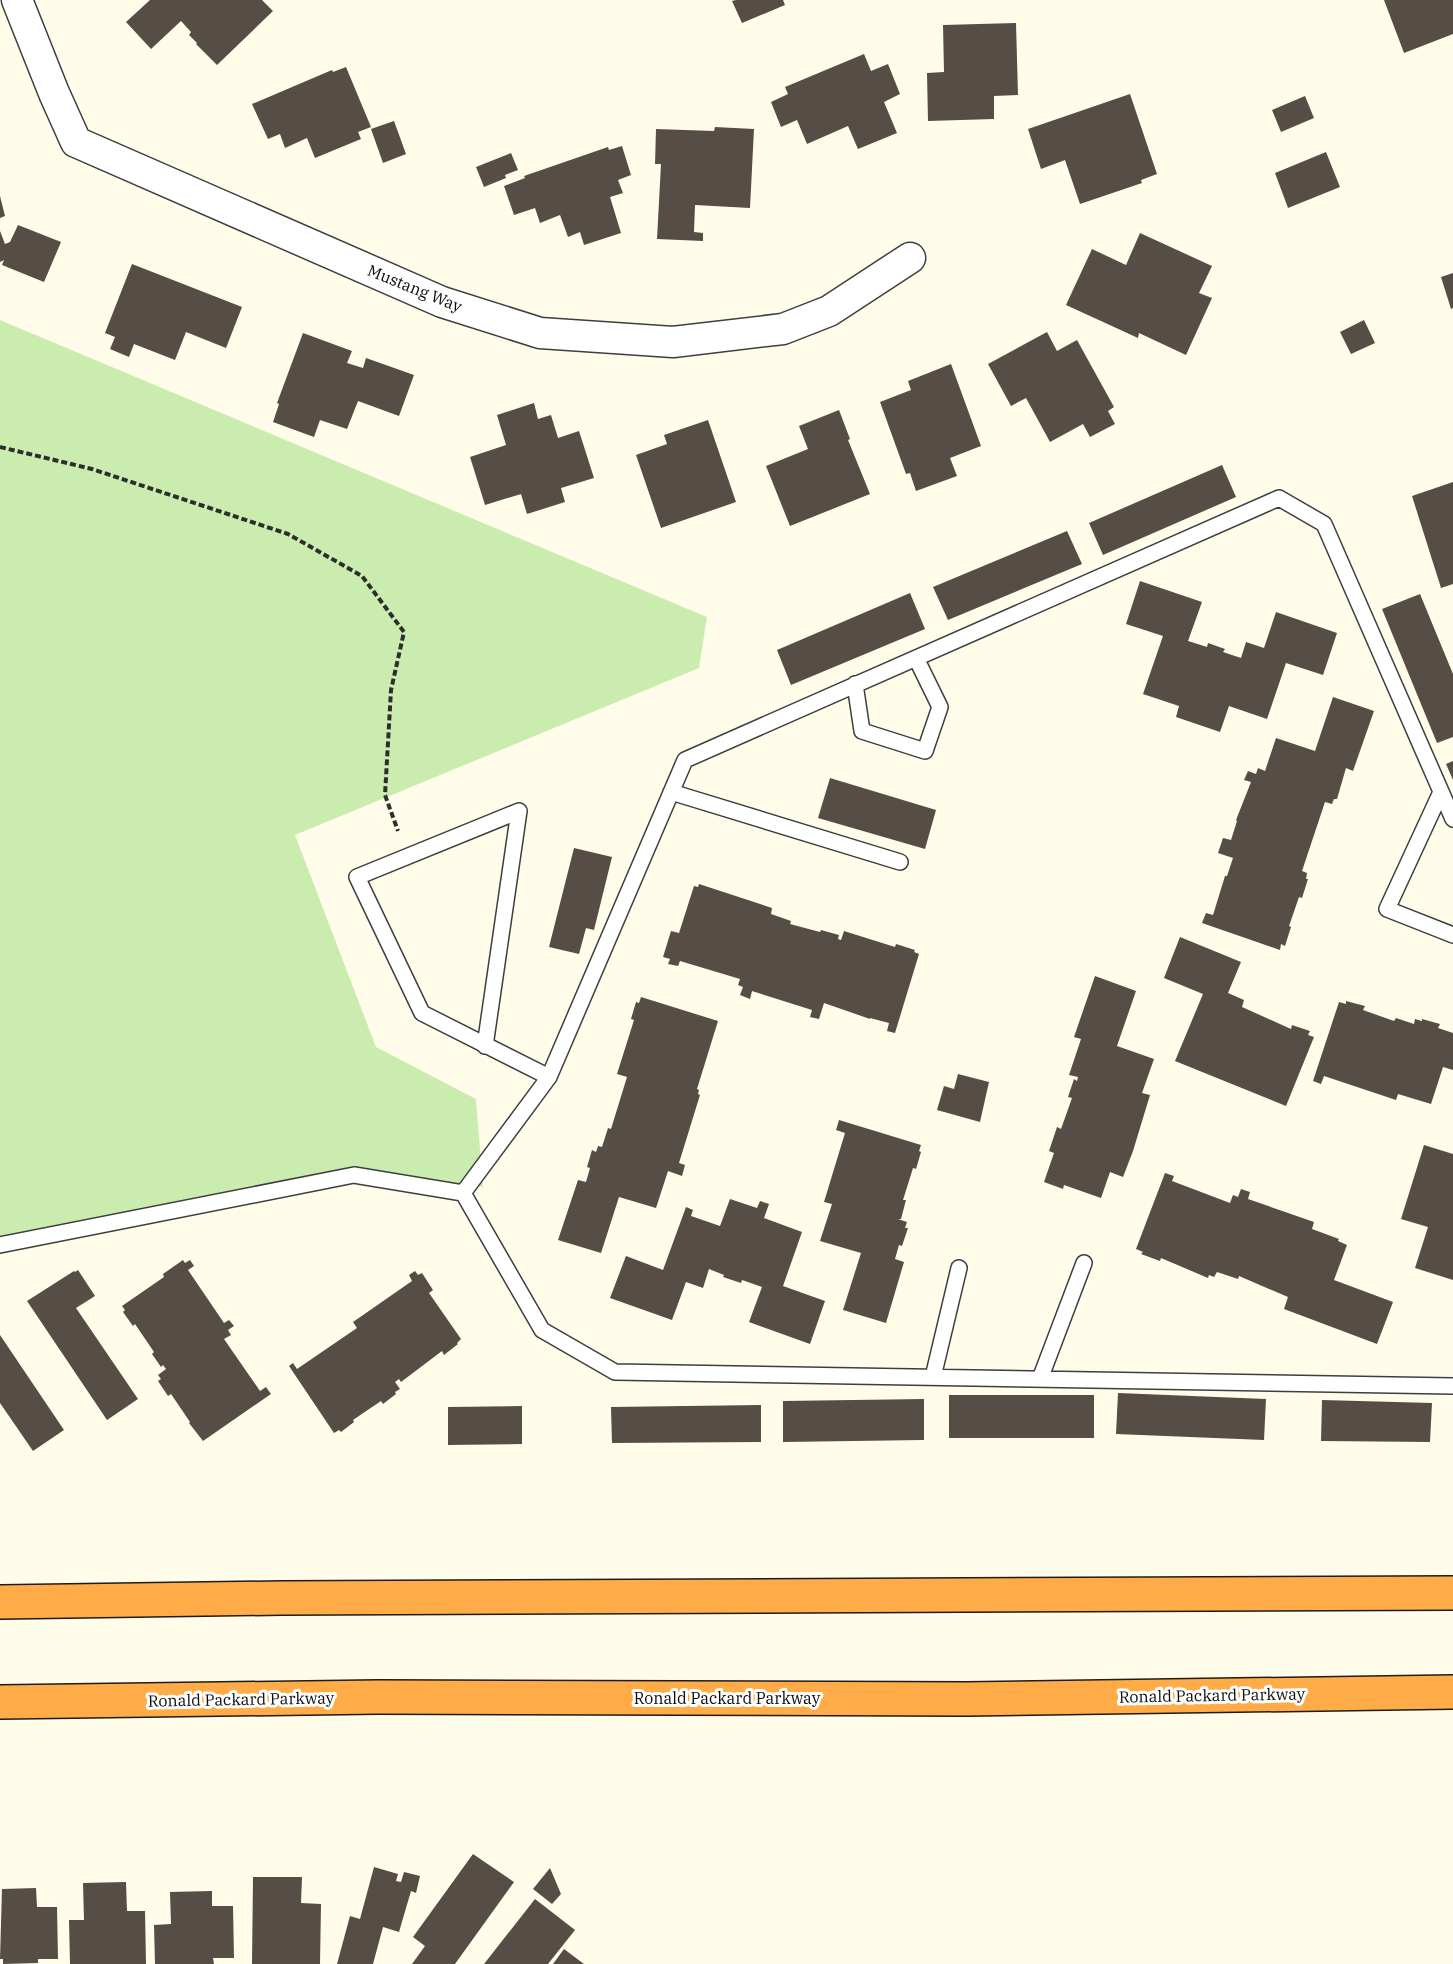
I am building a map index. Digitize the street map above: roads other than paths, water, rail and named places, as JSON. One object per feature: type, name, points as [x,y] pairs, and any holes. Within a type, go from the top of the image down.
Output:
[{"type":"highway","points":[[0,1602],[282,1598],[1453,1593]]},
{"type":"highway","name":"Ronald Packard Parkway","points":[[0,1702],[378,1697],[967,1698],[1453,1692]]},
{"type":"street","name":"Mustang Way","points":[[17,0],[76,142],[442,302],[540,333],[673,342],[783,329],[829,311],[910,258]]},
{"type":"lane","points":[[463,1193],[549,1077],[685,760],[1279,498],[1324,524],[1453,819]]},
{"type":"lane","points":[[855,684],[862,731],[925,751],[940,707],[916,658]]},
{"type":"lane","points":[[671,792],[900,862]]},
{"type":"lane","points":[[1441,792],[1387,909],[1453,935]]},
{"type":"lane","points":[[485,1046],[519,811],[357,877],[422,1013],[485,1046],[549,1077]]},
{"type":"lane","points":[[0,1245],[354,1175],[463,1193]]},
{"type":"lane","points":[[463,1193],[542,1330],[615,1372],[1453,1386]]},
{"type":"lane","points":[[1041,1379],[1084,1263]]},
{"type":"lane","points":[[933,1377],[959,1268]]}]
